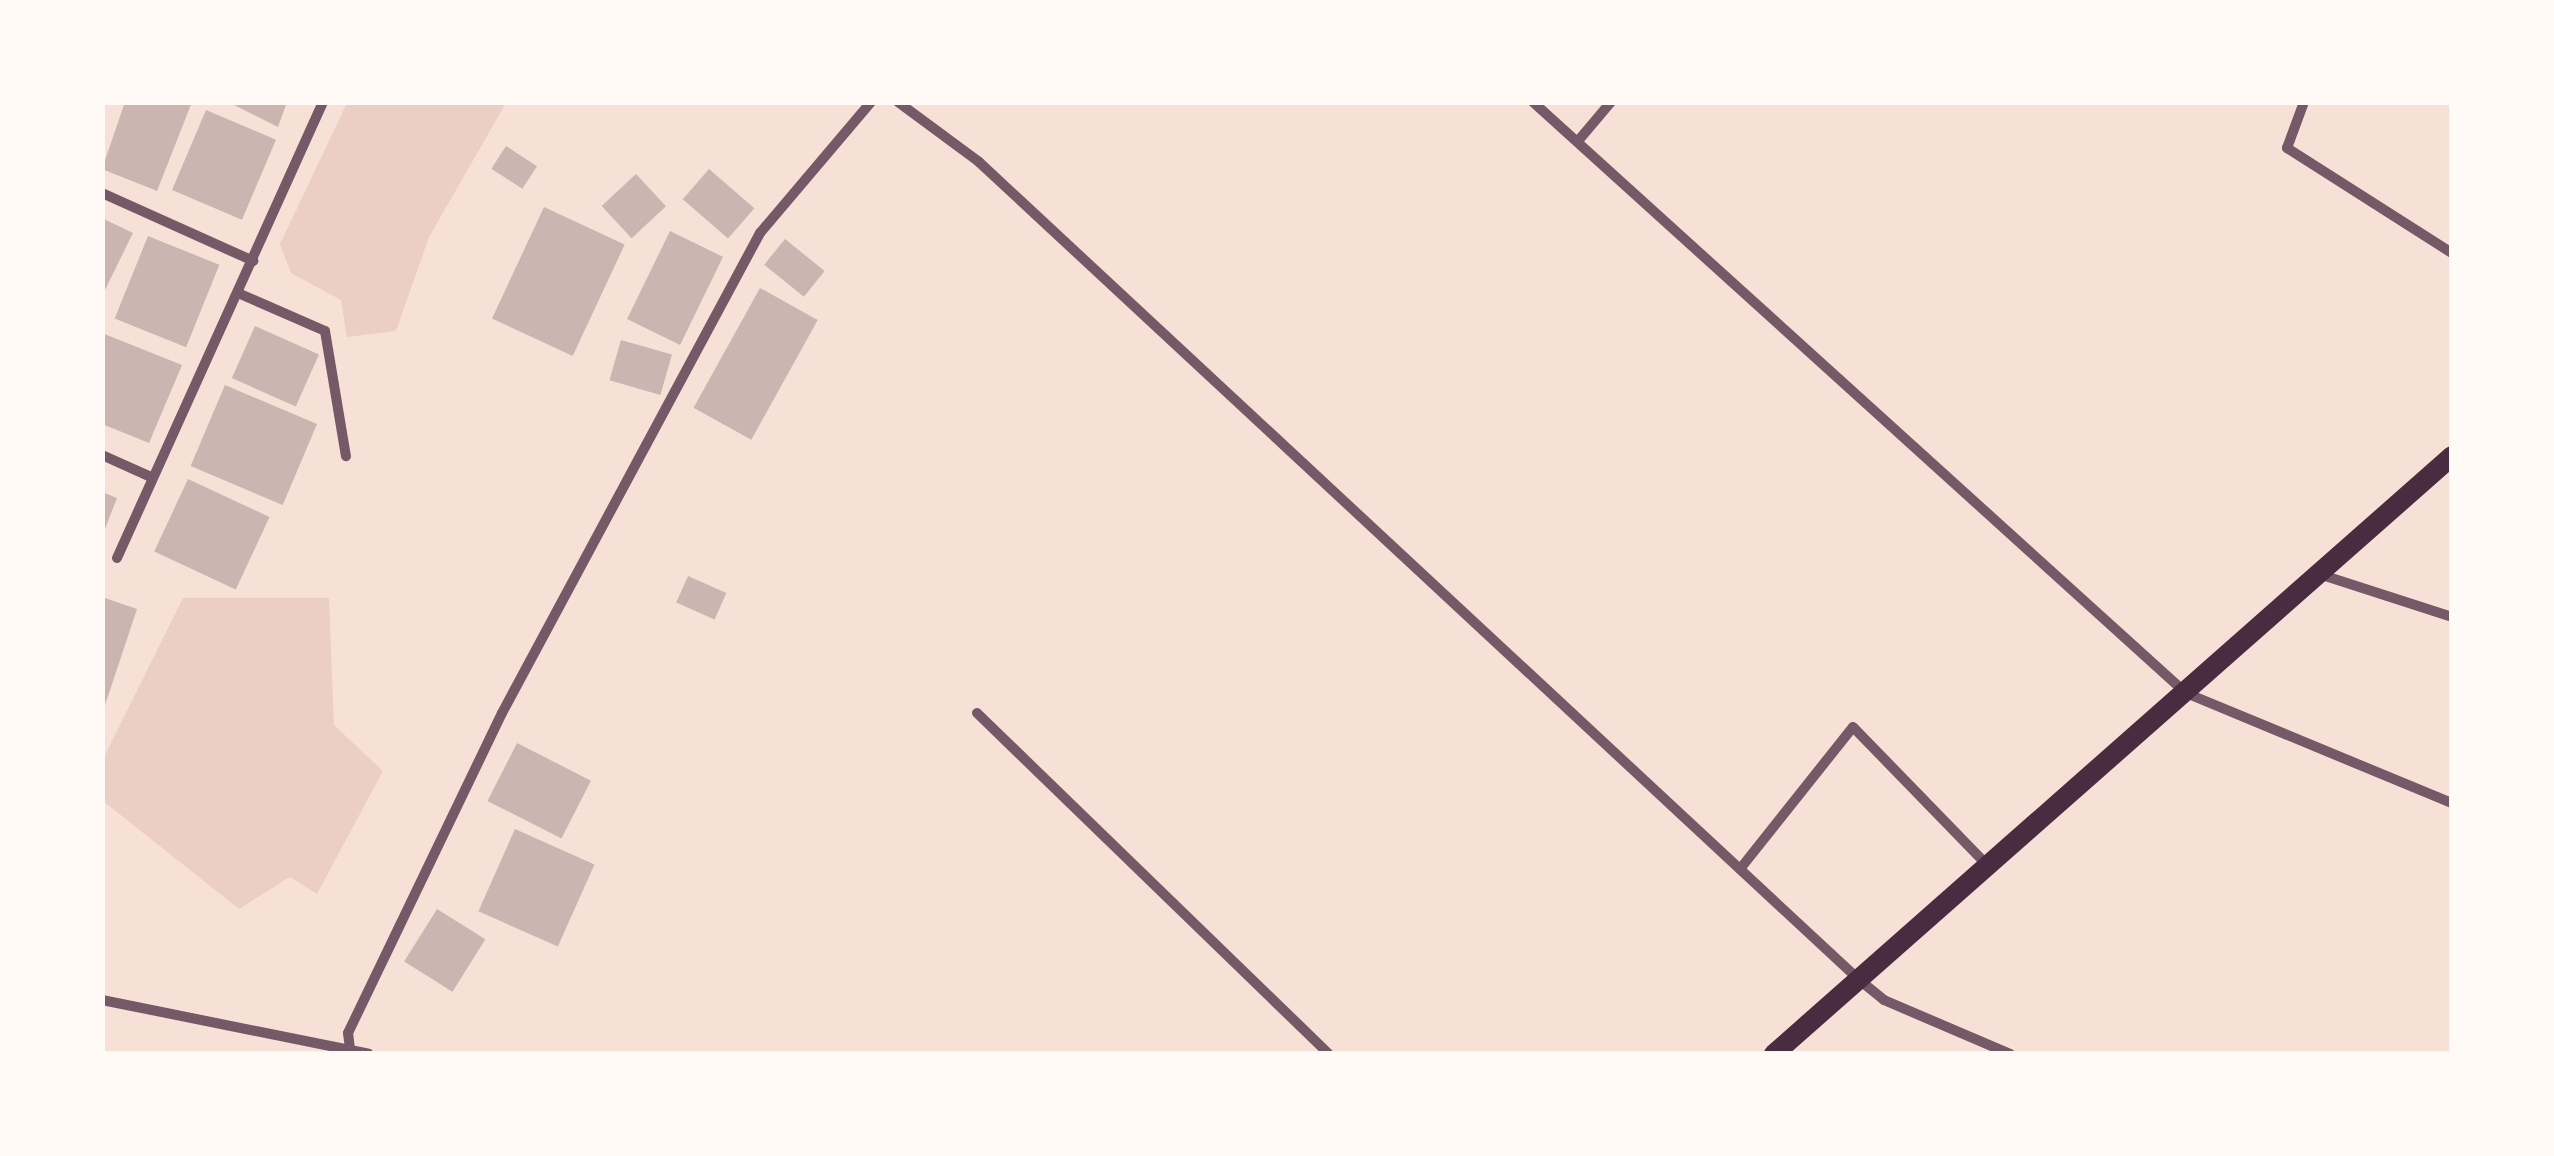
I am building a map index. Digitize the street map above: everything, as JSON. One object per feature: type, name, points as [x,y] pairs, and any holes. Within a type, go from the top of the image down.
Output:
[{"type":"main road","points":[[1774,1054],[2452,456]]},
{"type":"street","points":[[117,558],[323,102]]},
{"type":"street","points":[[350,1049],[348,1033],[502,713],[760,233],[871,102]]},
{"type":"street","points":[[898,102],[978,162],[1857,978],[1884,1000],[2010,1054]]},
{"type":"street","points":[[1533,102],[2186,693],[2452,803]]},
{"type":"street","points":[[1578,141],[1611,102]]},
{"type":"street","points":[[2304,102],[2287,148],[2452,253]]},
{"type":"street","points":[[102,192],[252,261]]},
{"type":"street","points":[[238,293],[325,330],[346,456]]},
{"type":"street","points":[[102,456],[151,477]]},
{"type":"street","points":[[2319,574],[2452,617]]},
{"type":"street","points":[[977,714],[1330,1054]]},
{"type":"street","points":[[1740,870],[1853,726],[1988,864]]},
{"type":"street","points":[[102,1000],[369,1054]]},
{"type":"shaded area","points":[[347,103],[506,103],[429,237],[396,331],[347,337],[341,300],[291,273],[280,244]]},
{"type":"shaded area","points":[[183,598],[329,598],[334,725],[383,771],[317,894],[290,877],[239,909],[103,801],[103,759]]},
{"type":"building","points":[[125,102],[192,102],[157,191],[102,169]]},
{"type":"building","points":[[228,102],[287,102],[278,127]]},
{"type":"building","points":[[206,110],[276,140],[242,220],[172,190]]},
{"type":"building","points":[[506,146],[537,166],[522,189],[491,169]]},
{"type":"building","points":[[709,169],[754,208],[728,239],[683,199]]},
{"type":"building","points":[[636,174],[666,206],[632,238],[602,206]]},
{"type":"building","points":[[544,207],[625,245],[573,356],[492,318]]},
{"type":"building","points":[[102,218],[133,233],[102,296]]},
{"type":"building","points":[[670,231],[723,257],[680,345],[627,319]]},
{"type":"building","points":[[148,236],[219,265],[186,347],[115,319]]},
{"type":"building","points":[[785,239],[825,271],[804,297],[764,265]]},
{"type":"building","points":[[760,288],[818,320],[751,440],[694,408]]},
{"type":"building","points":[[255,326],[319,354],[296,407],[232,378]]},
{"type":"building","points":[[102,333],[182,365],[149,443],[102,424]]},
{"type":"building","points":[[621,340],[672,355],[660,395],[609,380]]},
{"type":"building","points":[[225,385],[317,424],[283,505],[191,466]]},
{"type":"building","points":[[188,479],[270,517],[236,590],[154,552]]},
{"type":"building","points":[[102,492],[117,498],[103,534],[102,534]]},
{"type":"building","points":[[688,576],[726,593],[715,620],[676,602]]},
{"type":"building","points":[[102,597],[137,609],[103,711],[102,711]]},
{"type":"building","points":[[517,743],[591,781],[561,839],[487,801]]},
{"type":"building","points":[[515,829],[594,864],[558,947],[478,911]]},
{"type":"building","points":[[437,909],[485,939],[452,992],[404,962]]}]
